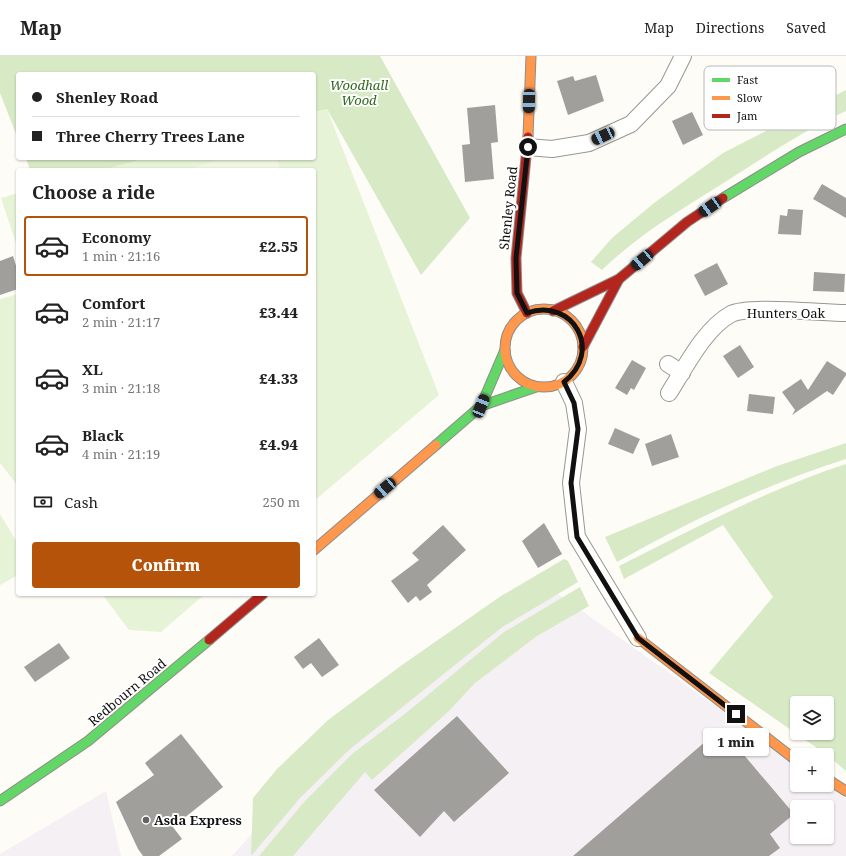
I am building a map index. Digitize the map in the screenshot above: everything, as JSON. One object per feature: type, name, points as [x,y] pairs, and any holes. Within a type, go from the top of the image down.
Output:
[{"type":"main road","name":"Shenley Road","points":[[527,313],[517,293],[516,258],[528,147],[531,56]]},
{"type":"main road","points":[[554,311],[619,279],[687,222],[721,199],[799,152],[846,129]]},
{"type":"main road","points":[[583,347],[619,279]]},
{"type":"main road","points":[[316,548],[481,406],[536,387],[553,386],[564,382],[573,375],[582,357],[583,347],[580,334],[574,324],[565,316],[554,311],[536,310],[527,313],[510,328],[506,339],[505,350],[507,361],[512,371],[521,380],[536,387]]},
{"type":"main road","points":[[481,406],[505,350]]},
{"type":"main road","name":"Redbourn Road","points":[[0,801],[88,741],[150,691],[261,596]]},
{"type":"main road","points":[[638,638],[790,756]]},
{"type":"main road","points":[[834,783],[846,791]]},
{"type":"street","points":[[528,147],[552,149],[589,143],[630,124],[668,86],[683,56]]},
{"type":"street","name":"Hunters Oak","points":[[669,393],[708,334],[731,314],[751,310],[846,314]]},
{"type":"street","points":[[668,364],[682,373]]},
{"type":"street","points":[[564,382],[574,403],[578,429],[571,483],[577,537],[638,638]]},
{"type":"shaded area","points":[[537,579],[790,759],[790,792],[834,792],[834,791],[846,799],[846,856],[232,856],[272,811]]},
{"type":"shaded area","points":[[106,791],[121,856],[0,856],[0,854]]},
{"type":"green space","name":"Woodhall Wood","points":[[0,56],[380,56],[470,218],[421,275],[327,109],[316,112],[316,72],[16,72],[16,134],[0,93]]},
{"type":"green space","points":[[846,90],[846,111],[836,116],[836,95]]},
{"type":"green space","points":[[327,109],[439,395],[316,499],[316,168],[110,168],[139,160],[316,160],[316,112]]},
{"type":"green space","points":[[768,130],[809,130],[677,212],[630,245],[602,270],[591,262],[612,238],[654,203],[723,153]]},
{"type":"green space","points":[[27,160],[139,160],[110,168],[29,168]]},
{"type":"green space","points":[[216,160],[277,160],[279,168],[193,168]]},
{"type":"green space","points":[[16,194],[16,243],[1,198]]},
{"type":"green space","points":[[16,295],[16,483],[0,463],[0,299]]},
{"type":"green space","points":[[846,443],[846,459],[787,480],[729,504],[672,532],[617,562],[605,537],[777,466]]},
{"type":"green space","points":[[846,464],[846,771],[834,761],[834,748],[817,748],[805,740],[834,740],[834,696],[790,696],[790,729],[709,673],[773,597],[723,525],[624,579],[619,566],[731,511],[788,486]]},
{"type":"green space","points":[[0,514],[16,541],[16,576],[0,585]]},
{"type":"green space","points":[[564,559],[568,561],[578,582],[501,628],[349,750],[300,798],[251,856],[253,798],[277,769],[328,720],[402,665],[501,596]]},
{"type":"green space","points":[[580,587],[589,606],[537,636],[475,683],[449,711],[372,780],[365,772],[293,856],[259,856],[304,802],[352,754],[406,713],[504,632]]},
{"type":"green space","points":[[104,596],[203,596],[161,632],[129,630]]},
{"type":"building","points":[[596,75],[604,101],[568,115],[557,81],[573,76],[575,81]]},
{"type":"building","points":[[495,105],[498,142],[491,143],[494,179],[465,182],[462,145],[470,144],[467,108]]},
{"type":"building","points":[[692,112],[703,135],[683,145],[672,121]]},
{"type":"building","points":[[822,184],[846,198],[846,218],[813,199]]},
{"type":"building","points":[[788,209],[803,210],[801,235],[778,234],[780,215],[787,216]]},
{"type":"building","points":[[13,256],[16,266],[16,290],[0,295],[0,261]]},
{"type":"building","points":[[717,263],[728,284],[705,296],[694,275]]},
{"type":"building","points":[[814,272],[845,274],[844,292],[813,291]]},
{"type":"building","points":[[740,345],[754,367],[738,378],[723,356]]},
{"type":"building","points":[[632,360],[646,368],[634,390],[631,388],[627,395],[615,388]]},
{"type":"building","points":[[827,361],[846,373],[846,375],[833,395],[827,391],[792,415],[795,410],[782,392],[801,379],[808,390]]},
{"type":"building","points":[[749,394],[775,397],[773,414],[747,411]]},
{"type":"building","points":[[615,428],[640,439],[633,454],[608,444]]},
{"type":"building","points":[[671,434],[679,457],[652,466],[645,444]]},
{"type":"building","points":[[544,523],[562,554],[538,568],[522,541]]},
{"type":"building","points":[[443,525],[466,550],[427,585],[432,592],[420,601],[416,596],[408,603],[391,581],[419,560],[412,553]]},
{"type":"building","points":[[319,638],[339,665],[322,677],[311,663],[303,669],[294,657]]},
{"type":"building","points":[[59,643],[70,658],[35,682],[24,667]]},
{"type":"building","points":[[457,716],[509,773],[454,822],[444,811],[420,837],[374,790]]},
{"type":"building","points":[[721,728],[790,809],[790,817],[770,834],[780,848],[769,856],[573,856]]},
{"type":"building","points":[[181,734],[223,787],[173,827],[182,839],[159,856],[143,856],[138,849],[116,802],[154,775],[145,763]]},
{"type":"traffic: fast","points":[[723,198],[799,152],[846,129]]},
{"type":"traffic: fast","points":[[481,406],[505,350]]},
{"type":"traffic: fast","points":[[436,445],[481,406],[536,387]]},
{"type":"traffic: fast","points":[[0,801],[88,741],[209,640]]},
{"type":"traffic: slow","points":[[528,137],[531,56]]},
{"type":"traffic: slow","points":[[544,309],[559,312],[571,321],[580,333],[583,348],[580,363],[571,375],[559,384],[544,387],[529,384],[517,375],[508,363],[505,348],[508,333],[517,321],[529,312],[544,309]]},
{"type":"traffic: slow","points":[[316,548],[436,445]]},
{"type":"traffic: slow","points":[[638,638],[790,756]]},
{"type":"traffic: slow","points":[[834,783],[846,791]]},
{"type":"traffic: jam","points":[[527,313],[517,293],[516,258],[528,137]]},
{"type":"traffic: jam","points":[[553,311],[619,279],[687,222],[723,198]]},
{"type":"traffic: jam","points":[[583,347],[619,279]]},
{"type":"traffic: jam","points":[[209,640],[261,596]]},
{"type":"place","name":"Asda Express","points":[[146,820]]},
{"type":"route","points":[[528,147],[516,258],[517,293],[527,313],[536,310],[545,310],[554,311],[565,316],[574,324],[580,334],[583,347],[582,357],[578,366],[573,375],[564,382],[574,403],[578,429],[571,483],[577,537],[615,597],[638,638],[736,714]]}]
